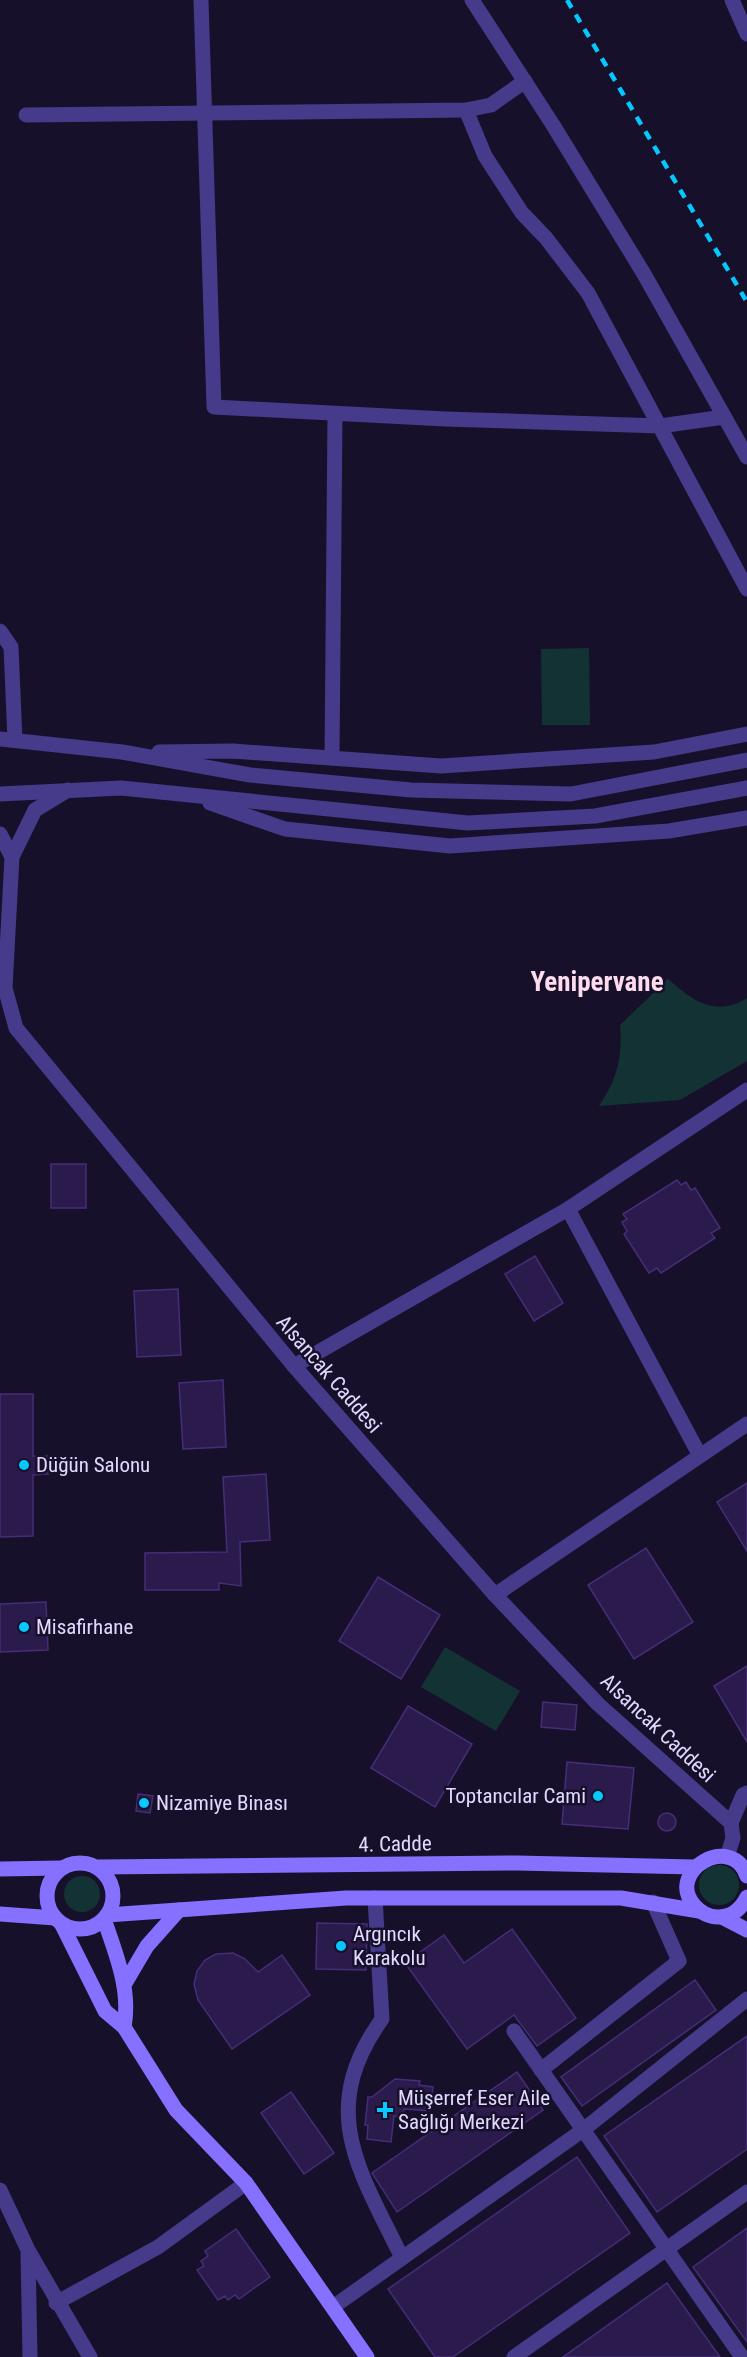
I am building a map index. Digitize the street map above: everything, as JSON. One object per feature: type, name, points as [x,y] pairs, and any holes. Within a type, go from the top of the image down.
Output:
[{"type":"main road","points":[[699,1911],[691,1902],[687,1890],[688,1878],[694,1867],[703,1859],[714,1856],[727,1857],[737,1862],[746,1873]]},
{"type":"main road","points":[[0,1869],[61,1868],[81,1863],[98,1868],[110,1881],[113,1889],[113,1898],[106,1917],[97,1925],[80,1929],[59,1922],[0,1914]]},
{"type":"main road","name":"4. Cadde","points":[[98,1868],[517,1863],[694,1867]]},
{"type":"main road","points":[[61,1868],[49,1883],[47,1892],[50,1910],[59,1922],[91,1989],[105,2011],[124,2027],[176,2110],[246,2183],[367,2357]]},
{"type":"main road","points":[[106,1917],[284,1900],[375,1898],[621,1898],[699,1911],[710,1917],[722,1917],[734,1914],[747,1897]]},
{"type":"main road","points":[[124,1985],[147,1946],[179,1910]]},
{"type":"main road","points":[[106,1917],[124,1985],[127,2009],[124,2027]]},
{"type":"main road","points":[[722,1917],[747,1930]]},
{"type":"street","points":[[201,0],[207,111],[214,407],[334,414],[660,426],[724,417]]},
{"type":"street","points":[[472,0],[525,81],[644,274],[747,457]]},
{"type":"street","points":[[732,0],[747,34]]},
{"type":"street","points":[[26,115],[207,111],[466,110],[491,105],[525,81]]},
{"type":"street","points":[[466,110],[485,156],[522,213],[546,238],[588,293],[747,589]]},
{"type":"street","points":[[332,758],[334,414]]},
{"type":"street","points":[[0,631],[11,647],[8,739],[122,752],[250,775],[411,790],[571,794],[747,760]]},
{"type":"street","points":[[122,752],[233,751],[441,766],[654,752],[747,734]]},
{"type":"street","points":[[0,794],[121,788],[468,823],[595,816],[747,788]]},
{"type":"street","name":"Alsancak Caddesi","points":[[68,790],[35,810],[12,857],[5,988],[7,1004],[16,1028],[294,1366],[495,1595],[598,1704],[731,1823]]},
{"type":"street","points":[[184,794],[285,829],[450,846],[669,831],[747,818]]},
{"type":"street","points":[[0,834],[12,857]]},
{"type":"street","points":[[294,1366],[568,1209],[747,1090]]},
{"type":"street","points":[[568,1209],[699,1454]]},
{"type":"street","points":[[495,1595],[699,1454],[747,1424]]},
{"type":"street","points":[[727,1857],[733,1838],[731,1823],[743,1795],[747,1793]]},
{"type":"street","points":[[375,1898],[381,2019],[371,2034],[356,2068],[349,2105],[349,2124],[355,2162],[402,2258]]},
{"type":"street","points":[[541,2070],[679,1960],[653,1902]]},
{"type":"street","points":[[333,2307],[583,2130],[747,1999]]},
{"type":"street","points":[[514,2031],[742,2357]]},
{"type":"street","points":[[56,2303],[158,2247],[246,2183]]},
{"type":"street","points":[[0,2190],[56,2303],[90,2357]]},
{"type":"street","points":[[514,2357],[747,2192]]},
{"type":"street","points":[[28,2250],[30,2357]]},
{"type":"green space","points":[[589,648],[590,725],[542,725],[541,649]]},
{"type":"green space","points":[[668,979],[686,994],[704,1004],[725,1006],[747,998],[747,1061],[680,1100],[599,1106],[610,1087],[617,1067],[621,1047],[620,1025]]},
{"type":"green space","points":[[445,1647],[520,1691],[496,1731],[421,1687]]},
{"type":"green space","points":[[719,1865],[733,1871],[739,1885],[733,1899],[719,1905],[705,1899],[699,1885],[705,1871]]},
{"type":"green space","points":[[82,1876],[95,1881],[100,1894],[95,1907],[82,1912],[69,1907],[64,1894],[69,1881]]},
{"type":"building","points":[[51,1164],[86,1164],[86,1208],[51,1208]]},
{"type":"building","points":[[677,1180],[681,1185],[686,1182],[691,1190],[695,1188],[720,1228],[711,1233],[715,1238],[661,1273],[657,1268],[649,1273],[624,1234],[627,1231],[622,1222],[627,1219],[623,1214]]},
{"type":"building","points":[[535,1256],[563,1303],[534,1321],[505,1274]]},
{"type":"building","points":[[178,1289],[181,1355],[137,1357],[134,1291]]},
{"type":"building","points":[[223,1380],[226,1447],[183,1449],[179,1383]]},
{"type":"building","name":"Düğün Salonu","points":[[0,1394],[33,1394],[33,1456],[48,1456],[48,1474],[33,1475],[33,1536],[0,1537]]},
{"type":"building","points":[[266,1474],[270,1540],[240,1542],[241,1586],[219,1583],[219,1590],[145,1590],[145,1553],[227,1552],[223,1477]]},
{"type":"building","points":[[747,1483],[747,1551],[717,1502]]},
{"type":"building","points":[[646,1548],[693,1622],[634,1659],[588,1585]]},
{"type":"building","points":[[378,1577],[440,1615],[401,1679],[339,1641]]},
{"type":"building","name":"Misafirhane","points":[[46,1602],[48,1650],[0,1652],[0,1604]]},
{"type":"building","points":[[747,1666],[747,1742],[714,1686]]},
{"type":"building","points":[[543,1702],[577,1705],[575,1730],[541,1727]]},
{"type":"building","points":[[408,1706],[472,1744],[435,1807],[371,1768]]},
{"type":"building","name":"Toptancılar Cami","points":[[567,1762],[634,1768],[628,1829],[562,1824]]},
{"type":"building","name":"Nizamiye Binası","points":[[138,1794],[153,1796],[150,1813],[136,1811]]},
{"type":"building","points":[[663,1813],[671,1813],[676,1818],[674,1829],[663,1831],[658,1826],[658,1818]]},
{"type":"building","name":"Argıncık Karakolu","points":[[317,1923],[367,1924],[366,1970],[316,1969]]},
{"type":"building","points":[[512,1929],[576,2018],[537,2046],[514,2015],[467,2049],[405,1963],[444,1935],[464,1963]]},
{"type":"building","points":[[233,1953],[245,1959],[258,1972],[282,1955],[310,1995],[232,2049],[198,2000],[194,1984],[197,1971],[205,1960],[216,1954]]},
{"type":"building","points":[[695,1980],[716,2010],[582,2106],[561,2077]]},
{"type":"building","points":[[747,2036],[747,2149],[657,2212],[604,2136]]},
{"type":"building","points":[[517,2072],[543,2110],[397,2212],[372,2173]]},
{"type":"building","name":"Müşerref Eser Aile Sağlığı Merkezi","points":[[395,2079],[420,2081],[419,2085],[433,2087],[430,2111],[404,2109],[403,2117],[394,2116],[391,2142],[367,2139],[368,2125],[365,2125],[368,2097],[372,2097]]},
{"type":"building","points":[[291,2092],[334,2153],[304,2174],[261,2113]]},
{"type":"building","points":[[577,2157],[630,2233],[453,2357],[435,2357],[388,2289]]},
{"type":"building","points":[[747,2228],[747,2342],[693,2267]]},
{"type":"building","points":[[236,2229],[270,2277],[239,2299],[235,2295],[228,2300],[225,2296],[218,2300],[197,2270],[204,2266],[201,2261],[208,2256],[205,2251]]},
{"type":"building","points":[[667,2283],[720,2357],[563,2357]]},
{"type":"railway","points":[[567,0],[747,302]]},
{"type":"place","name":"Düğün Salonu","points":[[24,1465]]},
{"type":"place","name":"Misafirhane","points":[[24,1627]]},
{"type":"place","name":"Toptancılar Cami","points":[[598,1796]]},
{"type":"place","name":"Nizamiye Binası","points":[[144,1803]]},
{"type":"place","name":"Argıncık Karakolu","points":[[341,1946]]},
{"type":"place","name":"Müşerref Eser Aile Sağlığı Merkezi","points":[[385,2110]]},
{"type":"district","name":"Yenipervane","points":[[597,982]]}]
